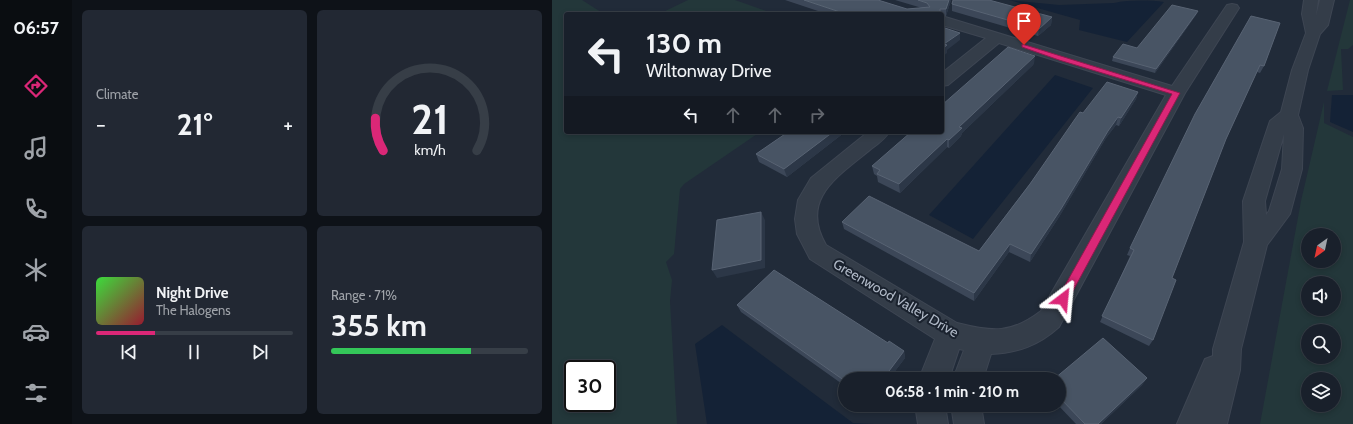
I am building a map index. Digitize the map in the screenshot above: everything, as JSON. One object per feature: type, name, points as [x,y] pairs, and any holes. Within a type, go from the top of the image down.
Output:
[{"type":"street","points":[[1310,0],[1309,14],[1313,33]]},
{"type":"street","points":[[1256,242],[1279,214],[1292,169],[1294,128],[1289,114],[1300,70],[1313,33],[1321,25],[1328,0]]},
{"type":"street","name":"Greenwood Valley Drive","points":[[878,134],[818,183],[809,200],[806,218],[808,234],[818,252],[952,334],[981,342],[1009,341],[1034,332],[1050,319],[1176,93],[1232,8]]},
{"type":"street","points":[[944,21],[1038,49],[1061,59],[1176,93]]},
{"type":"street","points":[[944,79],[997,37]]},
{"type":"street","points":[[1212,424],[1226,370],[1227,349],[1256,242],[1254,201],[1279,121],[1289,114]]},
{"type":"street","points":[[937,372],[952,334]]},
{"type":"street","points":[[970,372],[981,342]]},
{"type":"street","points":[[1192,424],[1216,366],[1227,349]]},
{"type":"street","points":[[930,412],[933,424]]},
{"type":"street","points":[[967,412],[969,424]]},
{"type":"green space","points":[[552,0],[582,0],[601,12],[564,12],[564,134],[757,134],[684,184],[680,189],[674,254],[666,262],[672,280],[670,301],[677,424],[552,424]]},
{"type":"green space","points":[[688,0],[735,0],[769,12],[663,12]]},
{"type":"green space","points":[[1350,0],[1353,0],[1353,45],[1348,49],[1341,49],[1343,90],[1327,91]]},
{"type":"green space","points":[[1324,102],[1324,123],[1353,137],[1353,424],[1260,424],[1301,201]]},
{"type":"water","points":[[1009,0],[1059,5],[1114,3],[1126,1],[1164,2],[1127,42],[1079,30],[1080,20]]},
{"type":"water","points":[[1055,75],[1093,88],[973,239],[929,215]]},
{"type":"water","points":[[1332,95],[1353,95],[1353,132],[1330,122]]},
{"type":"water","points":[[722,325],[853,423],[874,424],[707,424],[695,344]]},
{"type":"building","points":[[804,0],[878,0],[907,9],[930,7],[927,3],[918,0],[949,0],[946,9],[940,9],[940,12],[840,12]]},
{"type":"building","points":[[953,0],[989,0],[1052,17],[1039,29],[952,4]]},
{"type":"building","points":[[1172,5],[1198,11],[1156,69],[1113,57],[1123,44],[1137,48]]},
{"type":"building","points":[[1251,16],[1280,23],[1264,66],[1260,65],[1226,139],[1172,278],[1176,280],[1153,340],[1102,316],[1134,250],[1130,248],[1195,114]]},
{"type":"building","points":[[944,28],[960,33],[944,44]]},
{"type":"building","points":[[1008,47],[1035,56],[959,127],[962,128],[949,140],[947,139],[899,184],[877,174],[880,170],[872,166],[909,134],[944,134],[944,103]]},
{"type":"building","points":[[1107,82],[1138,92],[1121,118],[1118,117],[1108,131],[1061,209],[1031,254],[1010,244],[974,293],[842,222],[869,196],[979,251],[1030,184],[1080,112],[1083,113]]},
{"type":"building","points":[[785,134],[830,134],[784,169],[756,154]]},
{"type":"building","points":[[761,212],[761,260],[712,270],[717,220]]},
{"type":"building","points":[[774,270],[888,343],[889,341],[904,351],[888,372],[838,372],[838,376],[737,305]]},
{"type":"building","points":[[1103,338],[1147,378],[1098,424],[1085,424],[1066,404],[1066,372],[1062,372]]},
{"type":"route","points":[[1024,45],[1038,49],[1061,59],[1176,93],[1063,299]]}]
